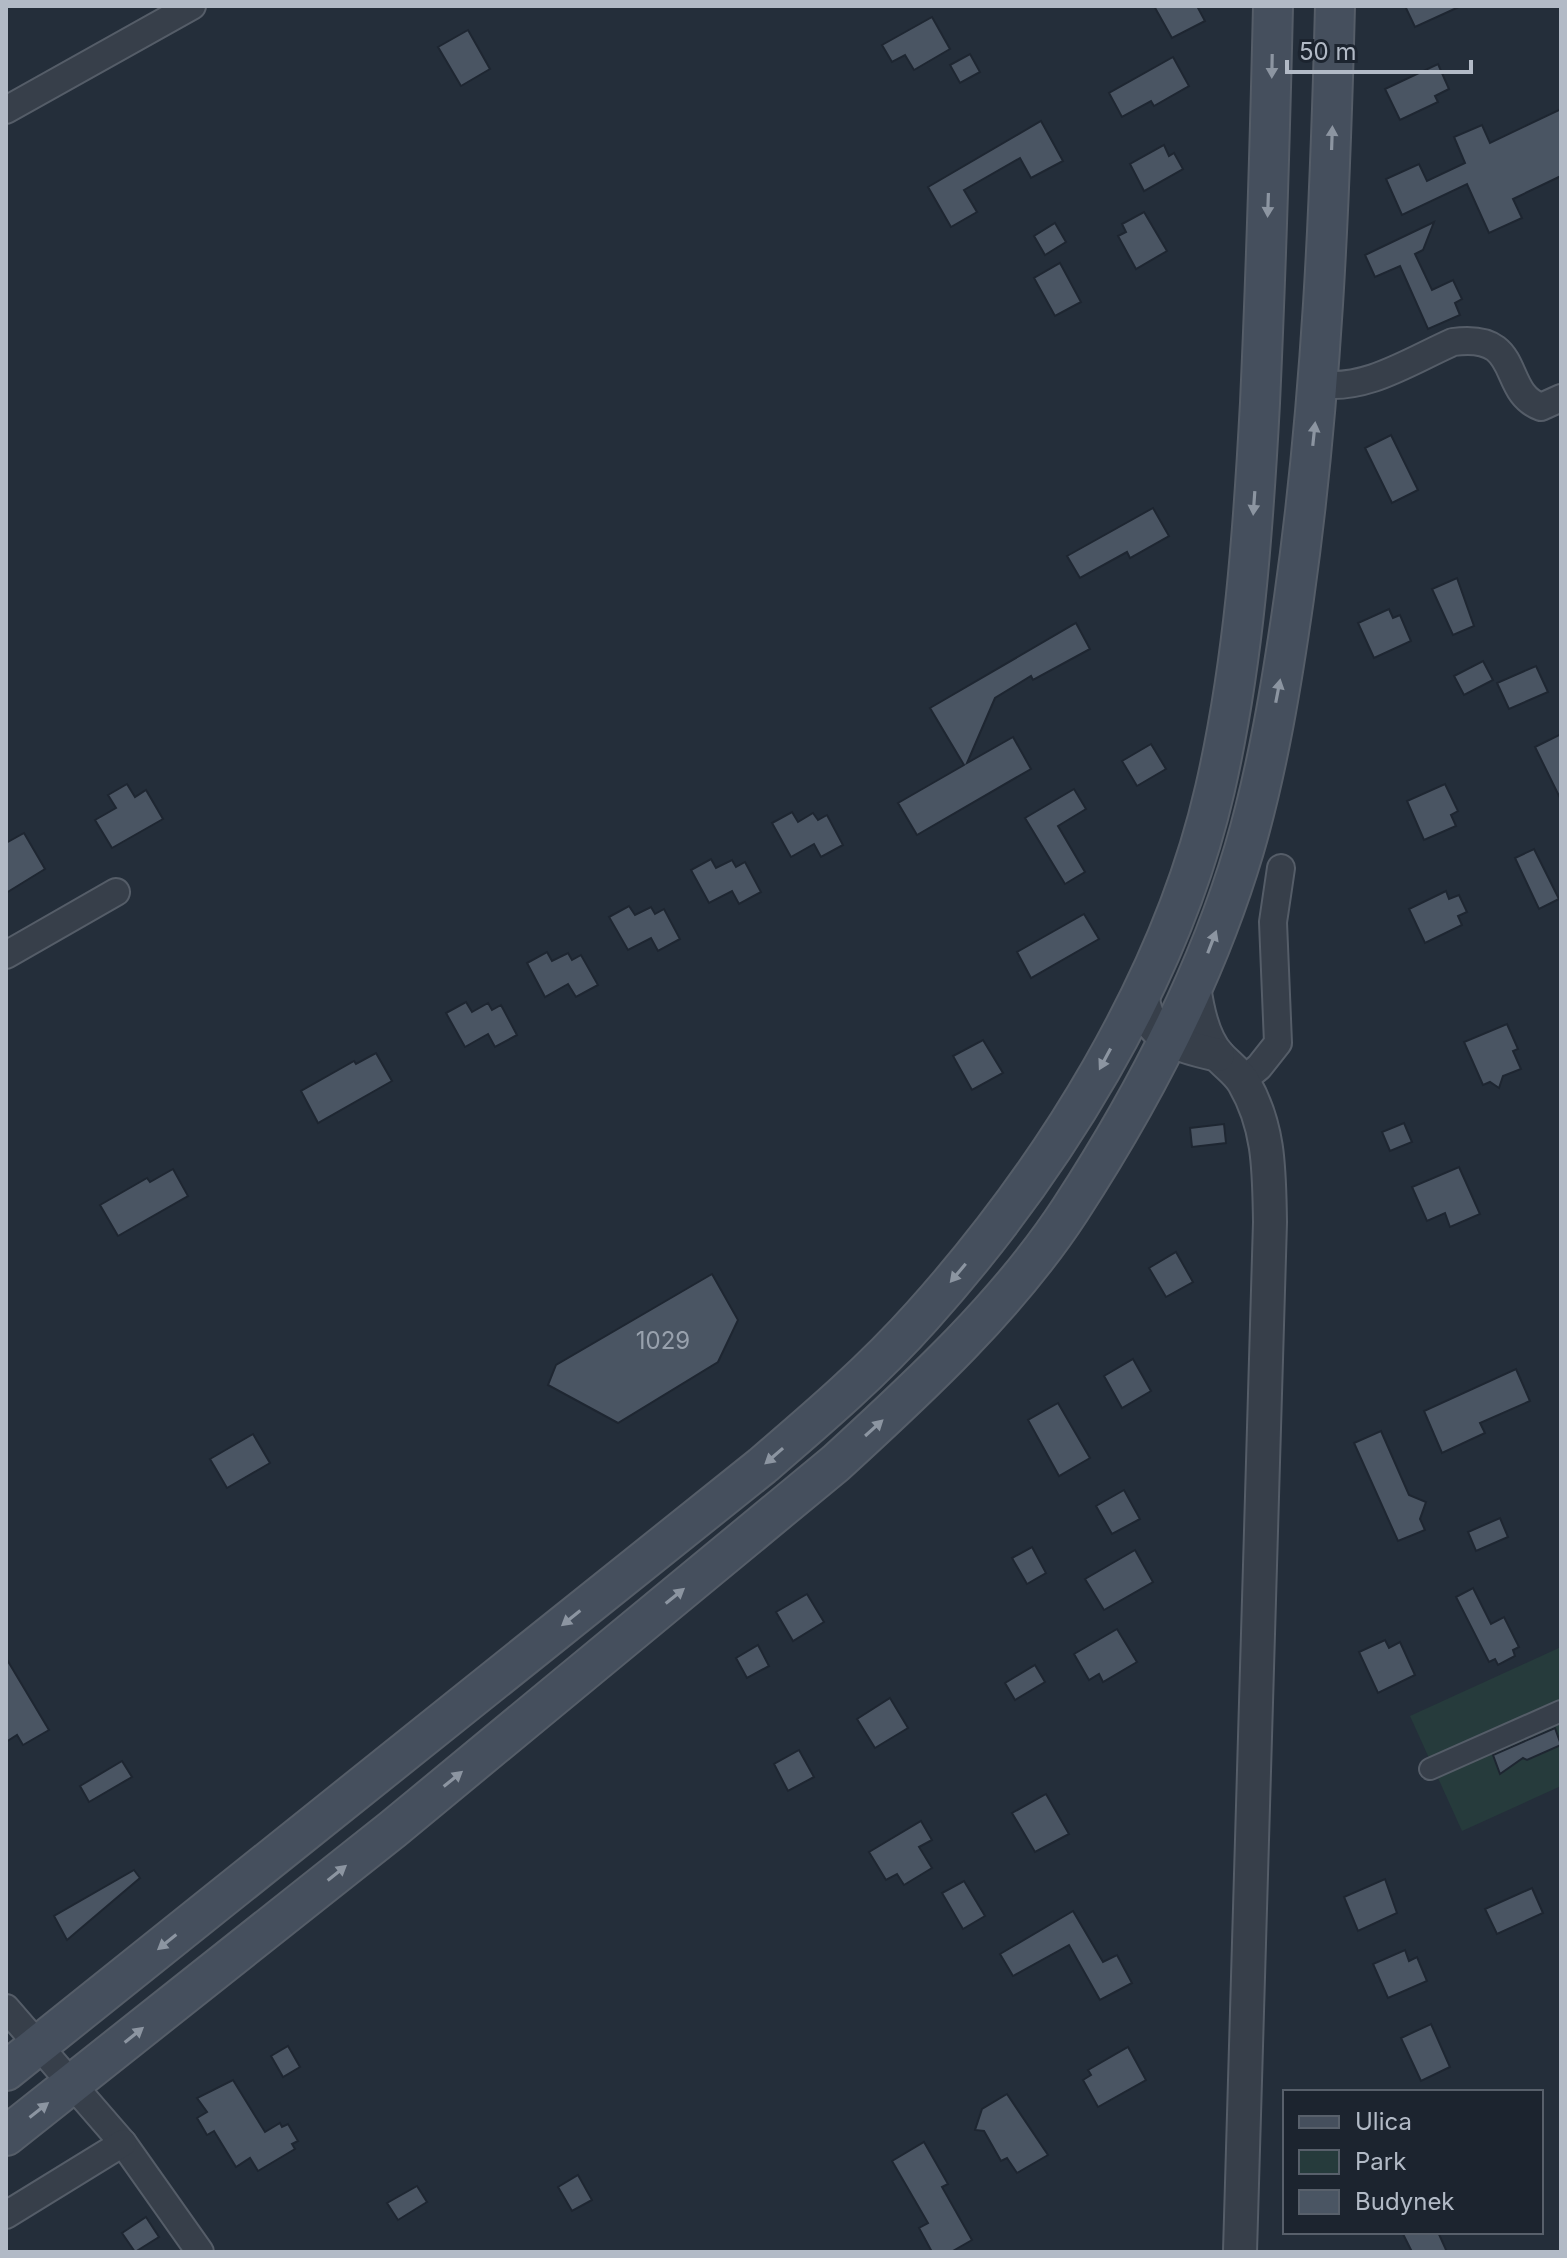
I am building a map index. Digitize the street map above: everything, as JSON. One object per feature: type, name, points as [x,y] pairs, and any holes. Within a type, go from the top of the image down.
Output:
[{"type":"main road","points":[[6,2071],[762,1466],[845,1394],[922,1317],[1003,1219],[1071,1121],[1142,990],[1198,847],[1214,793],[1232,701],[1246,613],[1261,369],[1273,6]]},
{"type":"main road","points":[[6,2136],[393,1829],[779,1511],[898,1406],[1013,1284],[1068,1213],[1137,1101],[1194,986],[1244,849],[1269,743],[1306,516],[1319,384],[1328,244],[1335,6]]},
{"type":"main road","points":[[1261,369],[1273,382],[1288,390],[1304,390],[1319,384]]},
{"type":"street","points":[[6,110],[192,6]]},
{"type":"street","points":[[1319,384],[1338,387],[1361,383],[1453,342],[1468,340],[1495,348],[1510,365],[1522,394],[1531,403],[1541,407],[1561,398]]},
{"type":"street","points":[[1243,1080],[1259,1067],[1278,1043],[1273,922],[1281,868]]},
{"type":"street","points":[[6,955],[116,892]]},
{"type":"street","points":[[1194,986],[1202,1023],[1218,1055],[1243,1080],[1265,1133],[1270,1222],[1240,2252]]},
{"type":"street","points":[[1142,990],[1143,1012],[1149,1023],[1169,1039],[1218,1055]]},
{"type":"street","points":[[1430,1769],[1561,1711]]},
{"type":"street","points":[[6,2008],[123,2143],[200,2252]]},
{"type":"street","points":[[6,2215],[123,2143]]},
{"type":"green space","points":[[1561,1647],[1561,1786],[1462,1831],[1410,1716]]},
{"type":"building","points":[[1154,6],[1197,6],[1205,21],[1172,38]]},
{"type":"building","points":[[1405,6],[1461,6],[1415,27]]},
{"type":"building","points":[[932,17],[950,49],[914,70],[905,55],[892,62],[882,45]]},
{"type":"building","points":[[468,30],[490,69],[461,86],[438,47]]},
{"type":"building","points":[[970,54],[980,72],[960,83],[950,65]]},
{"type":"building","points":[[1173,57],[1189,86],[1154,106],[1151,101],[1122,117],[1109,93]]},
{"type":"building","points":[[1438,64],[1449,89],[1435,96],[1438,102],[1400,120],[1385,89]]},
{"type":"building","points":[[1561,109],[1561,176],[1513,199],[1522,218],[1489,233],[1467,184],[1402,215],[1386,179],[1419,164],[1427,181],[1465,163],[1454,137],[1482,125],[1490,143]]},
{"type":"building","points":[[1041,121],[1063,161],[1031,178],[1020,158],[964,190],[977,212],[951,227],[928,187]]},
{"type":"building","points":[[1164,145],[1169,156],[1174,153],[1183,169],[1144,191],[1130,164]]},
{"type":"building","points":[[1144,212],[1167,251],[1136,269],[1118,236],[1126,232],[1122,224]]},
{"type":"building","points":[[1434,222],[1423,250],[1415,254],[1432,290],[1453,280],[1462,299],[1455,303],[1460,315],[1428,329],[1400,266],[1375,277],[1365,255]]},
{"type":"building","points":[[1055,223],[1066,242],[1045,255],[1034,236]]},
{"type":"building","points":[[1060,263],[1081,302],[1055,316],[1034,278]]},
{"type":"building","points":[[1391,435],[1418,490],[1392,503],[1365,448]]},
{"type":"building","points":[[1153,508],[1169,536],[1130,558],[1127,552],[1080,578],[1067,556]]},
{"type":"building","points":[[1457,578],[1474,626],[1453,635],[1432,589]]},
{"type":"building","points":[[1389,609],[1393,618],[1400,615],[1411,641],[1374,658],[1358,623]]},
{"type":"building","points":[[1076,623],[1090,649],[1033,680],[1031,676],[995,698],[967,763],[1013,737],[1031,769],[917,835],[898,803],[964,765],[930,708]]},
{"type":"building","points":[[1483,661],[1493,680],[1464,695],[1454,676]]},
{"type":"building","points":[[1536,666],[1548,692],[1509,709],[1497,683]]},
{"type":"building","points":[[1561,734],[1561,800],[1535,747]]},
{"type":"building","points":[[1151,744],[1166,769],[1137,786],[1122,761]]},
{"type":"building","points":[[127,784],[135,797],[146,790],[163,819],[112,848],[95,820],[116,808],[108,795]]},
{"type":"building","points":[[1445,784],[1458,811],[1451,815],[1456,826],[1424,840],[1407,801]]},
{"type":"building","points":[[1074,789],[1086,809],[1058,826],[1085,872],[1065,884],[1025,818]]},
{"type":"building","points":[[792,812],[798,822],[813,813],[818,820],[827,815],[843,845],[821,857],[814,844],[791,857],[772,823]]},
{"type":"building","points":[[24,833],[45,869],[6,893],[6,843]]},
{"type":"building","points":[[1534,849],[1559,899],[1539,909],[1515,858]]},
{"type":"building","points":[[711,859],[716,868],[732,860],[736,867],[745,862],[761,892],[739,904],[732,891],[709,903],[691,870]]},
{"type":"building","points":[[1446,891],[1449,899],[1459,895],[1467,912],[1458,916],[1462,925],[1425,943],[1409,909]]},
{"type":"building","points":[[629,906],[635,915],[651,907],[655,914],[664,909],[680,939],[658,951],[651,938],[628,950],[609,917]]},
{"type":"building","points":[[1084,914],[1099,939],[1031,978],[1017,952]]},
{"type":"building","points":[[547,952],[552,961],[568,953],[572,960],[581,955],[598,985],[576,997],[568,984],[545,997],[527,963]]},
{"type":"building","points":[[466,1002],[472,1012],[488,1003],[492,1010],[501,1005],[517,1035],[495,1047],[488,1034],[465,1047],[446,1013]]},
{"type":"building","points":[[1507,1024],[1518,1049],[1513,1051],[1521,1069],[1503,1076],[1499,1088],[1490,1082],[1483,1085],[1464,1042]]},
{"type":"building","points":[[983,1040],[1003,1073],[972,1090],[953,1056]]},
{"type":"building","points":[[376,1053],[392,1081],[318,1123],[301,1091],[354,1061],[356,1064]]},
{"type":"building","points":[[1404,1123],[1412,1142],[1390,1151],[1382,1132]]},
{"type":"building","points":[[1224,1124],[1226,1143],[1192,1147],[1190,1128]]},
{"type":"building","points":[[1459,1167],[1480,1214],[1450,1227],[1445,1213],[1427,1221],[1412,1187]]},
{"type":"building","points":[[173,1169],[188,1196],[118,1236],[100,1205],[147,1178],[150,1182]]},
{"type":"building","points":[[1176,1252],[1193,1282],[1166,1297],[1149,1268]]},
{"type":"building","points":[[712,1274],[738,1320],[718,1362],[618,1423],[548,1385],[556,1365]]},
{"type":"building","points":[[1133,1359],[1151,1391],[1122,1408],[1104,1376]]},
{"type":"building","points":[[1516,1369],[1530,1401],[1480,1423],[1485,1433],[1442,1453],[1424,1411]]},
{"type":"building","points":[[1058,1403],[1090,1458],[1059,1476],[1028,1420]]},
{"type":"building","points":[[1381,1431],[1409,1495],[1426,1502],[1420,1519],[1425,1530],[1398,1541],[1354,1443]]},
{"type":"building","points":[[253,1434],[270,1463],[227,1488],[210,1459]]},
{"type":"building","points":[[1124,1490],[1140,1519],[1112,1534],[1096,1506]]},
{"type":"building","points":[[1500,1518],[1508,1537],[1476,1551],[1468,1532]]},
{"type":"building","points":[[1032,1547],[1046,1573],[1027,1584],[1012,1558]]},
{"type":"building","points":[[1135,1550],[1153,1582],[1104,1610],[1085,1579]]},
{"type":"building","points":[[1473,1588],[1491,1624],[1504,1617],[1519,1647],[1513,1650],[1515,1656],[1498,1665],[1495,1659],[1489,1662],[1456,1597]]},
{"type":"building","points":[[807,1594],[824,1622],[793,1641],[776,1612]]},
{"type":"building","points":[[1117,1629],[1137,1662],[1103,1682],[1099,1674],[1089,1680],[1074,1654]]},
{"type":"building","points":[[1385,1640],[1389,1648],[1400,1642],[1415,1675],[1378,1693],[1359,1652]]},
{"type":"building","points":[[758,1645],[769,1666],[747,1678],[736,1658]]},
{"type":"building","points":[[6,1658],[49,1730],[23,1745],[17,1735],[6,1742]]},
{"type":"building","points":[[1035,1665],[1045,1682],[1015,1700],[1005,1683]]},
{"type":"building","points":[[890,1698],[908,1728],[875,1748],[857,1719]]},
{"type":"building","points":[[1555,1728],[1561,1745],[1527,1760],[1523,1758],[1500,1774],[1493,1755]]},
{"type":"building","points":[[799,1750],[814,1777],[788,1791],[774,1764]]},
{"type":"building","points":[[122,1761],[132,1777],[89,1802],[80,1786]]},
{"type":"building","points":[[1046,1794],[1069,1834],[1035,1852],[1012,1813]]},
{"type":"building","points":[[921,1821],[932,1840],[919,1847],[932,1868],[904,1885],[897,1874],[886,1880],[869,1852]]},
{"type":"building","points":[[134,1870],[140,1878],[67,1940],[54,1916]]},
{"type":"building","points":[[1385,1879],[1397,1913],[1358,1931],[1344,1897]]},
{"type":"building","points":[[964,1881],[985,1916],[963,1929],[942,1893]]},
{"type":"building","points":[[1532,1888],[1543,1913],[1497,1934],[1485,1909]]},
{"type":"building","points":[[1073,1911],[1103,1962],[1117,1955],[1132,1983],[1100,2000],[1069,1945],[1013,1976],[1000,1954]]},
{"type":"building","points":[[1405,1950],[1409,1961],[1417,1957],[1427,1981],[1388,1998],[1373,1964]]},
{"type":"building","points":[[1431,2024],[1450,2067],[1421,2081],[1401,2038]]},
{"type":"building","points":[[288,2046],[300,2067],[283,2077],[271,2056]]},
{"type":"building","points":[[1128,2047],[1146,2080],[1098,2107],[1083,2080],[1091,2075],[1088,2070]]},
{"type":"building","points":[[233,2080],[265,2132],[280,2123],[282,2127],[288,2124],[298,2141],[292,2144],[295,2149],[258,2171],[250,2158],[236,2167],[214,2131],[207,2135],[197,2118],[207,2112],[197,2098]]},
{"type":"building","points":[[1007,2094],[1048,2155],[1017,2173],[1007,2158],[1001,2161],[984,2131],[975,2130],[982,2109]]},
{"type":"building","points":[[924,2142],[948,2184],[942,2187],[972,2240],[951,2252],[932,2252],[919,2228],[928,2223],[892,2161]]},
{"type":"building","points":[[578,2175],[592,2200],[572,2211],[558,2187]]},
{"type":"building","points":[[417,2186],[427,2202],[398,2220],[387,2203]]},
{"type":"building","points":[[146,2217],[159,2237],[135,2252],[122,2233]]},
{"type":"building","points":[[1403,2234],[1439,2234],[1447,2252],[1412,2252]]}]
